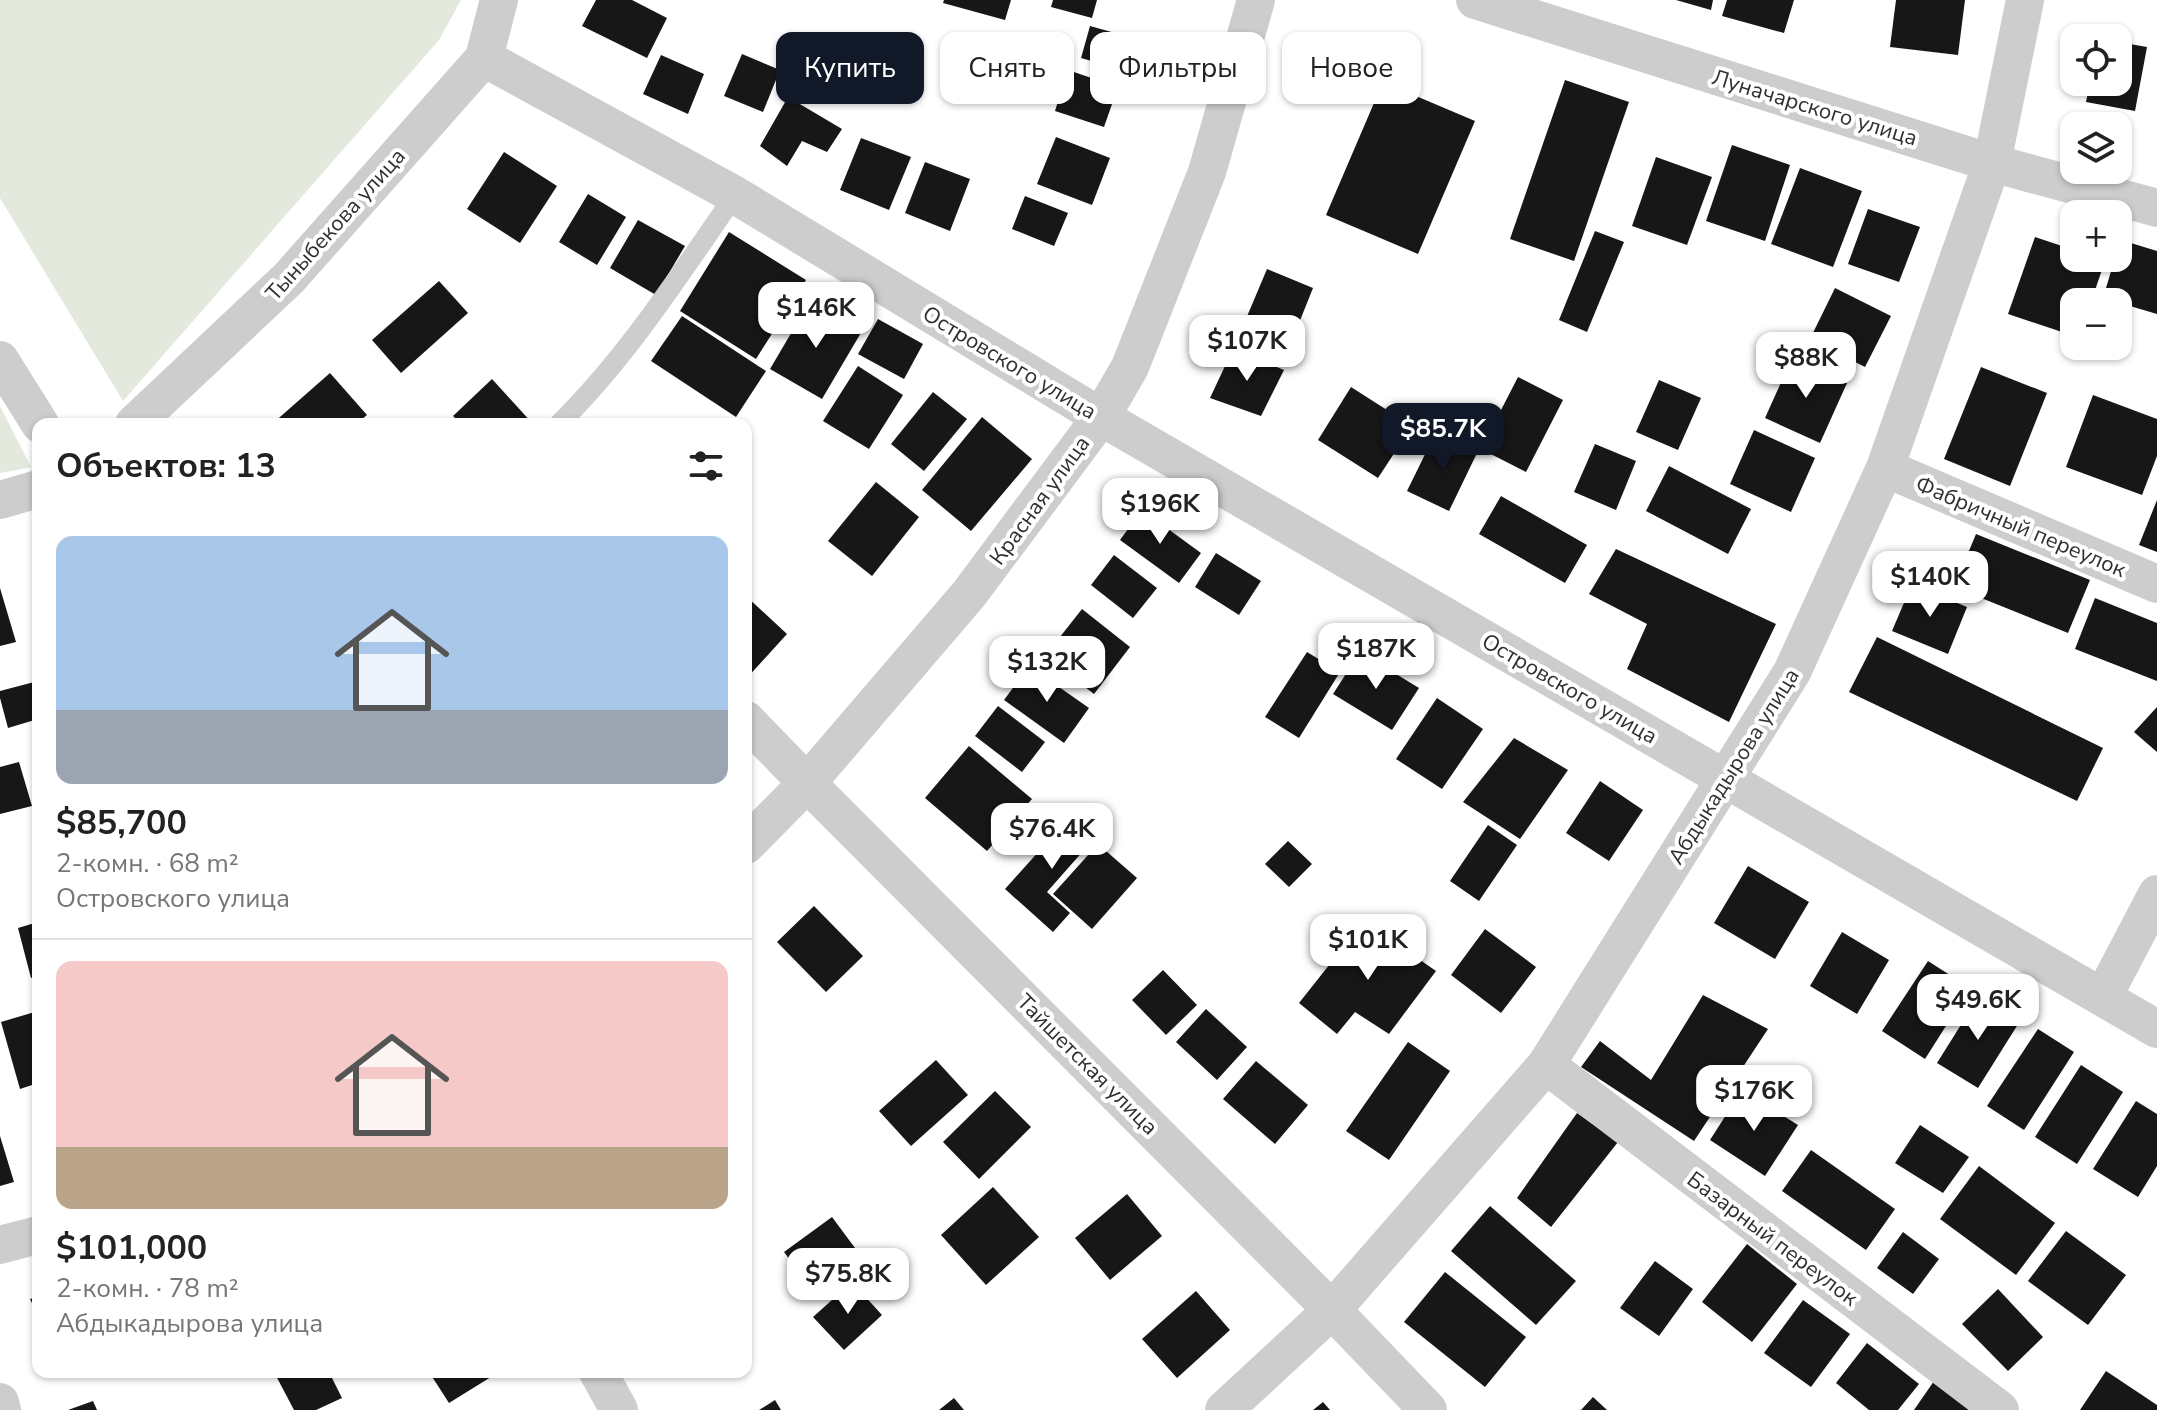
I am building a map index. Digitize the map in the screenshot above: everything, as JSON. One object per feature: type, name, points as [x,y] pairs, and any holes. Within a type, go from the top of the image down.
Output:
[{"type":"street","name":"Тыныбекова улица","points":[[140,418],[289,278],[484,58],[499,0]]},
{"type":"street","name":"Красная улица","points":[[752,839],[807,783],[969,594],[1101,417],[1130,367],[1207,172],[1256,0]]},
{"type":"street","name":"Луначарского улица","points":[[1475,0],[1992,163],[2157,208]]},
{"type":"street","name":"Абдыкадырова улица","points":[[1224,1410],[1332,1310],[1546,1065],[1792,672],[1885,468],[1992,163],[2025,0]]},
{"type":"street","name":"Островского улица","points":[[484,58],[735,195],[1101,417],[2157,1029]]},
{"type":"street","points":[[0,360],[36,418]]},
{"type":"street","name":"Фабричный переулок","points":[[1885,468],[2157,584]]},
{"type":"street","points":[[0,500],[32,491]]},
{"type":"street","name":"Тайшетская улица","points":[[752,726],[1428,1410]]},
{"type":"street","points":[[2103,997],[2157,894]]},
{"type":"street","name":"Базарный переулок","points":[[1546,1065],[2000,1410]]},
{"type":"street","points":[[0,1245],[32,1237]]},
{"type":"street","points":[[601,1378],[619,1410]]},
{"type":"street","points":[[0,1402],[2,1410]]},
{"type":"lane","points":[[565,418],[653,314],[735,195]]},
{"type":"shaded area","points":[[0,0],[461,0],[439,40],[123,401],[0,198]]},
{"type":"shaded area","points":[[0,406],[31,467],[32,467],[0,473]]},
{"type":"building","points":[[596,0],[632,0],[667,18],[647,58],[582,26]]},
{"type":"building","points":[[944,0],[1011,0],[1005,20],[943,3]]},
{"type":"building","points":[[1053,0],[1097,0],[1092,18],[1051,7]]},
{"type":"building","points":[[1676,0],[1713,0],[1711,10]]},
{"type":"building","points":[[1727,0],[1794,0],[1784,33],[1722,16]]},
{"type":"building","points":[[1896,0],[1965,0],[1958,55],[1890,47]]},
{"type":"building","points":[[1090,26],[1111,32],[1090,32],[1090,61],[1081,58]]},
{"type":"building","points":[[2132,44],[2147,47],[2135,111],[2086,102],[2087,96],[2132,96]]},
{"type":"building","points":[[742,54],[776,68],[776,80],[763,112],[724,96]]},
{"type":"building","points":[[661,55],[704,74],[688,114],[643,94]]},
{"type":"building","points":[[1074,72],[1090,77],[1090,104],[1112,104],[1104,127],[1055,111],[1057,104],[1074,104]]},
{"type":"building","points":[[1565,80],[1629,102],[1574,261],[1510,239]]},
{"type":"building","points":[[1421,98],[1475,121],[1418,254],[1326,215],[1374,104],[1421,104]]},
{"type":"building","points":[[784,104],[800,104],[842,129],[827,152],[802,141],[787,166],[760,146]]},
{"type":"building","points":[[1056,137],[1110,158],[1092,205],[1037,184]]},
{"type":"building","points":[[861,138],[911,157],[889,210],[840,190]]},
{"type":"building","points":[[1732,145],[1790,165],[1765,241],[1706,221]]},
{"type":"building","points":[[504,152],[557,186],[520,243],[467,209]]},
{"type":"building","points":[[1656,157],[1712,177],[1687,245],[1632,226]]},
{"type":"building","points":[[925,162],[970,179],[950,231],[905,213]]},
{"type":"building","points":[[1800,168],[1862,191],[1833,267],[1771,244]]},
{"type":"building","points":[[588,194],[626,217],[597,265],[559,242]]},
{"type":"building","points":[[1025,196],[1068,213],[1054,246],[1012,229]]},
{"type":"building","points":[[1868,209],[1920,227],[1899,282],[1848,264]]},
{"type":"building","points":[[638,220],[685,246],[656,295],[610,268]]},
{"type":"building","points":[[1595,231],[1624,242],[1587,332],[1559,320]]},
{"type":"building","points":[[729,232],[806,280],[756,359],[680,311]]},
{"type":"building","points":[[2035,237],[2060,245],[2060,272],[2101,272],[2096,288],[2060,288],[2060,331],[2008,314]]},
{"type":"building","points":[[2132,243],[2157,251],[2157,314],[2132,307],[2132,288],[2106,288],[2111,272],[2132,272]]},
{"type":"building","points":[[1267,269],[1313,288],[1287,353],[1240,333]]},
{"type":"building","points":[[439,281],[468,313],[401,373],[372,340]]},
{"type":"building","points":[[1835,288],[1891,316],[1865,367],[1810,339]]},
{"type":"building","points":[[810,301],[862,331],[822,399],[770,369]]},
{"type":"building","points":[[682,316],[766,371],[736,417],[651,361]]},
{"type":"building","points":[[878,319],[923,344],[904,379],[858,354]]},
{"type":"building","points":[[1233,349],[1284,370],[1261,416],[1210,398]]},
{"type":"building","points":[[1792,358],[1847,383],[1820,443],[1765,418]]},
{"type":"building","points":[[858,366],[903,395],[869,449],[823,421]]},
{"type":"building","points":[[1981,367],[2047,393],[2010,486],[1944,459]]},
{"type":"building","points":[[330,373],[367,415],[363,418],[279,418]]},
{"type":"building","points":[[1518,377],[1563,400],[1526,472],[1481,449]]},
{"type":"building","points":[[492,379],[528,418],[455,418],[453,416]]},
{"type":"building","points":[[1659,380],[1701,398],[1678,450],[1636,432]]},
{"type":"building","points":[[1351,387],[1412,426],[1378,478],[1318,440]]},
{"type":"building","points":[[933,392],[967,419],[924,471],[891,444]]},
{"type":"building","points":[[2093,395],[2157,419],[2157,456],[2142,495],[2066,467]]},
{"type":"building","points":[[982,417],[1032,459],[971,531],[922,490]]},
{"type":"building","points":[[1754,430],[1815,458],[1791,512],[1730,484]]},
{"type":"building","points":[[1436,432],[1478,451],[1449,511],[1407,491]]},
{"type":"building","points":[[1595,444],[1636,461],[1616,510],[1574,492]]},
{"type":"building","points":[[1669,466],[1751,509],[1728,554],[1646,511]]},
{"type":"building","points":[[876,482],[919,517],[872,576],[828,541]]},
{"type":"building","points":[[1501,496],[1587,545],[1565,583],[1479,534]]},
{"type":"building","points":[[2157,500],[2157,552],[2139,545]]},
{"type":"building","points":[[1142,510],[1201,553],[1179,583],[1120,540]]},
{"type":"building","points":[[1976,534],[2090,580],[2068,633],[1954,587]]},
{"type":"building","points":[[1616,549],[1776,624],[1729,722],[1627,669],[1647,624],[1589,594]]},
{"type":"building","points":[[1216,553],[1261,581],[1239,615],[1195,587]]},
{"type":"building","points":[[1114,555],[1157,588],[1133,618],[1091,585]]},
{"type":"building","points":[[1912,584],[1967,607],[1948,654],[1892,631]]},
{"type":"building","points":[[0,588],[16,642],[0,646]]},
{"type":"building","points":[[2095,598],[2157,623],[2157,681],[2075,649]]},
{"type":"building","points":[[752,602],[787,634],[752,672]]},
{"type":"building","points":[[1082,609],[1130,647],[1094,694],[1045,656]]},
{"type":"building","points":[[1877,637],[2103,748],[2077,801],[1849,692]]},
{"type":"building","points":[[1307,652],[1340,672],[1299,738],[1265,717]]},
{"type":"building","points":[[1360,652],[1419,688],[1392,730],[1333,694]]},
{"type":"building","points":[[1029,666],[1089,708],[1064,743],[1004,700]]},
{"type":"building","points":[[32,683],[32,721],[8,728],[0,691]]},
{"type":"building","points":[[1437,698],[1483,729],[1442,789],[1396,759]]},
{"type":"building","points":[[998,706],[1045,742],[1022,772],[975,736]]},
{"type":"building","points":[[2157,707],[2157,752],[2134,732]]},
{"type":"building","points":[[1514,738],[1568,770],[1520,839],[1463,802]]},
{"type":"building","points":[[969,746],[1032,799],[987,851],[925,798]]},
{"type":"building","points":[[19,762],[32,806],[0,814],[0,767]]},
{"type":"building","points":[[1600,781],[1643,810],[1609,861],[1566,833]]},
{"type":"building","points":[[1075,811],[1099,833],[1047,892],[1070,913],[1053,932],[1005,889]]},
{"type":"building","points":[[1488,825],[1517,845],[1479,901],[1450,881]]},
{"type":"building","points":[[1288,841],[1312,864],[1289,887],[1265,864]]},
{"type":"building","points":[[1098,844],[1137,878],[1092,929],[1053,894]]},
{"type":"building","points":[[1748,866],[1809,902],[1775,959],[1714,923]]},
{"type":"building","points":[[814,906],[863,956],[826,992],[777,942]]},
{"type":"building","points":[[1364,921],[1436,971],[1389,1034],[1355,1012],[1337,1034],[1299,1003]]},
{"type":"building","points":[[32,924],[31,978],[18,928]]},
{"type":"building","points":[[1485,929],[1536,967],[1501,1013],[1451,975]]},
{"type":"building","points":[[1842,932],[1889,960],[1857,1014],[1810,986]]},
{"type":"building","points":[[1928,961],[1970,988],[1925,1059],[1882,1031]]},
{"type":"building","points":[[1163,970],[1197,1005],[1166,1035],[1132,1000]]},
{"type":"building","points":[[1703,995],[1768,1029],[1694,1141],[1581,1067],[1600,1041],[1651,1080]]},
{"type":"building","points":[[1979,996],[2020,1021],[1978,1088],[1937,1063]]},
{"type":"building","points":[[1206,1009],[1247,1047],[1217,1080],[1176,1042]]},
{"type":"building","points":[[32,1013],[32,1085],[20,1089],[1,1022]]},
{"type":"building","points":[[2038,1029],[2074,1052],[2024,1130],[1987,1106]]},
{"type":"building","points":[[1408,1042],[1450,1071],[1389,1160],[1346,1131]]},
{"type":"building","points":[[936,1060],[968,1095],[911,1146],[879,1111]]},
{"type":"building","points":[[1256,1061],[1308,1105],[1275,1144],[1223,1099]]},
{"type":"building","points":[[2081,1065],[2123,1092],[2077,1164],[2035,1137]]},
{"type":"building","points":[[1742,1090],[1798,1125],[1765,1176],[1710,1140]]},
{"type":"building","points":[[995,1091],[1031,1127],[979,1179],[943,1142]]},
{"type":"building","points":[[2136,1101],[2157,1114],[2157,1166],[2138,1197],[2093,1169]]},
{"type":"building","points":[[1577,1113],[1618,1142],[1551,1227],[1517,1198]]},
{"type":"building","points":[[1920,1125],[1969,1157],[1943,1193],[1895,1163]]},
{"type":"building","points":[[0,1136],[14,1182],[0,1186]]},
{"type":"building","points":[[1811,1150],[1895,1209],[1866,1250],[1782,1191]]},
{"type":"building","points":[[1979,1166],[2055,1223],[2016,1275],[1940,1219]]},
{"type":"building","points":[[993,1187],[1039,1237],[986,1285],[941,1235]]},
{"type":"building","points":[[1127,1194],[1162,1236],[1110,1280],[1075,1238]]},
{"type":"building","points":[[1490,1206],[1576,1281],[1536,1325],[1451,1251]]},
{"type":"building","points":[[832,1217],[858,1252],[810,1287],[784,1252]]},
{"type":"building","points":[[2066,1231],[2126,1275],[2088,1325],[2028,1281]]},
{"type":"building","points":[[1903,1232],[1939,1259],[1913,1294],[1877,1268]]},
{"type":"building","points":[[1747,1244],[1797,1284],[1752,1342],[1702,1302]]},
{"type":"building","points":[[1655,1261],[1693,1289],[1659,1336],[1620,1308]]},
{"type":"building","points":[[1445,1272],[1526,1337],[1485,1387],[1404,1322]]},
{"type":"building","points":[[852,1282],[882,1315],[844,1350],[813,1317]]},
{"type":"building","points":[[1998,1289],[2043,1337],[2008,1371],[1962,1324]]},
{"type":"building","points":[[1196,1291],[1230,1330],[1177,1378],[1142,1339]]},
{"type":"building","points":[[1803,1300],[1850,1334],[1811,1387],[1764,1353]]},
{"type":"building","points":[[1867,1343],[1919,1384],[1898,1410],[1869,1410],[1836,1383]]},
{"type":"building","points":[[2106,1371],[2157,1405],[2157,1410],[2080,1410]]},
{"type":"building","points":[[277,1378],[332,1378],[342,1398],[316,1410],[294,1410]]},
{"type":"building","points":[[433,1378],[489,1378],[449,1403]]},
{"type":"building","points":[[1934,1381],[1976,1410],[1914,1410]]},
{"type":"building","points":[[1593,1397],[1607,1410],[1581,1410]]},
{"type":"building","points":[[954,1398],[964,1410],[939,1410]]},
{"type":"building","points":[[775,1400],[781,1410],[759,1410]]},
{"type":"building","points":[[93,1401],[97,1410],[68,1410]]},
{"type":"building","points":[[1323,1402],[1330,1410],[1313,1410]]}]
